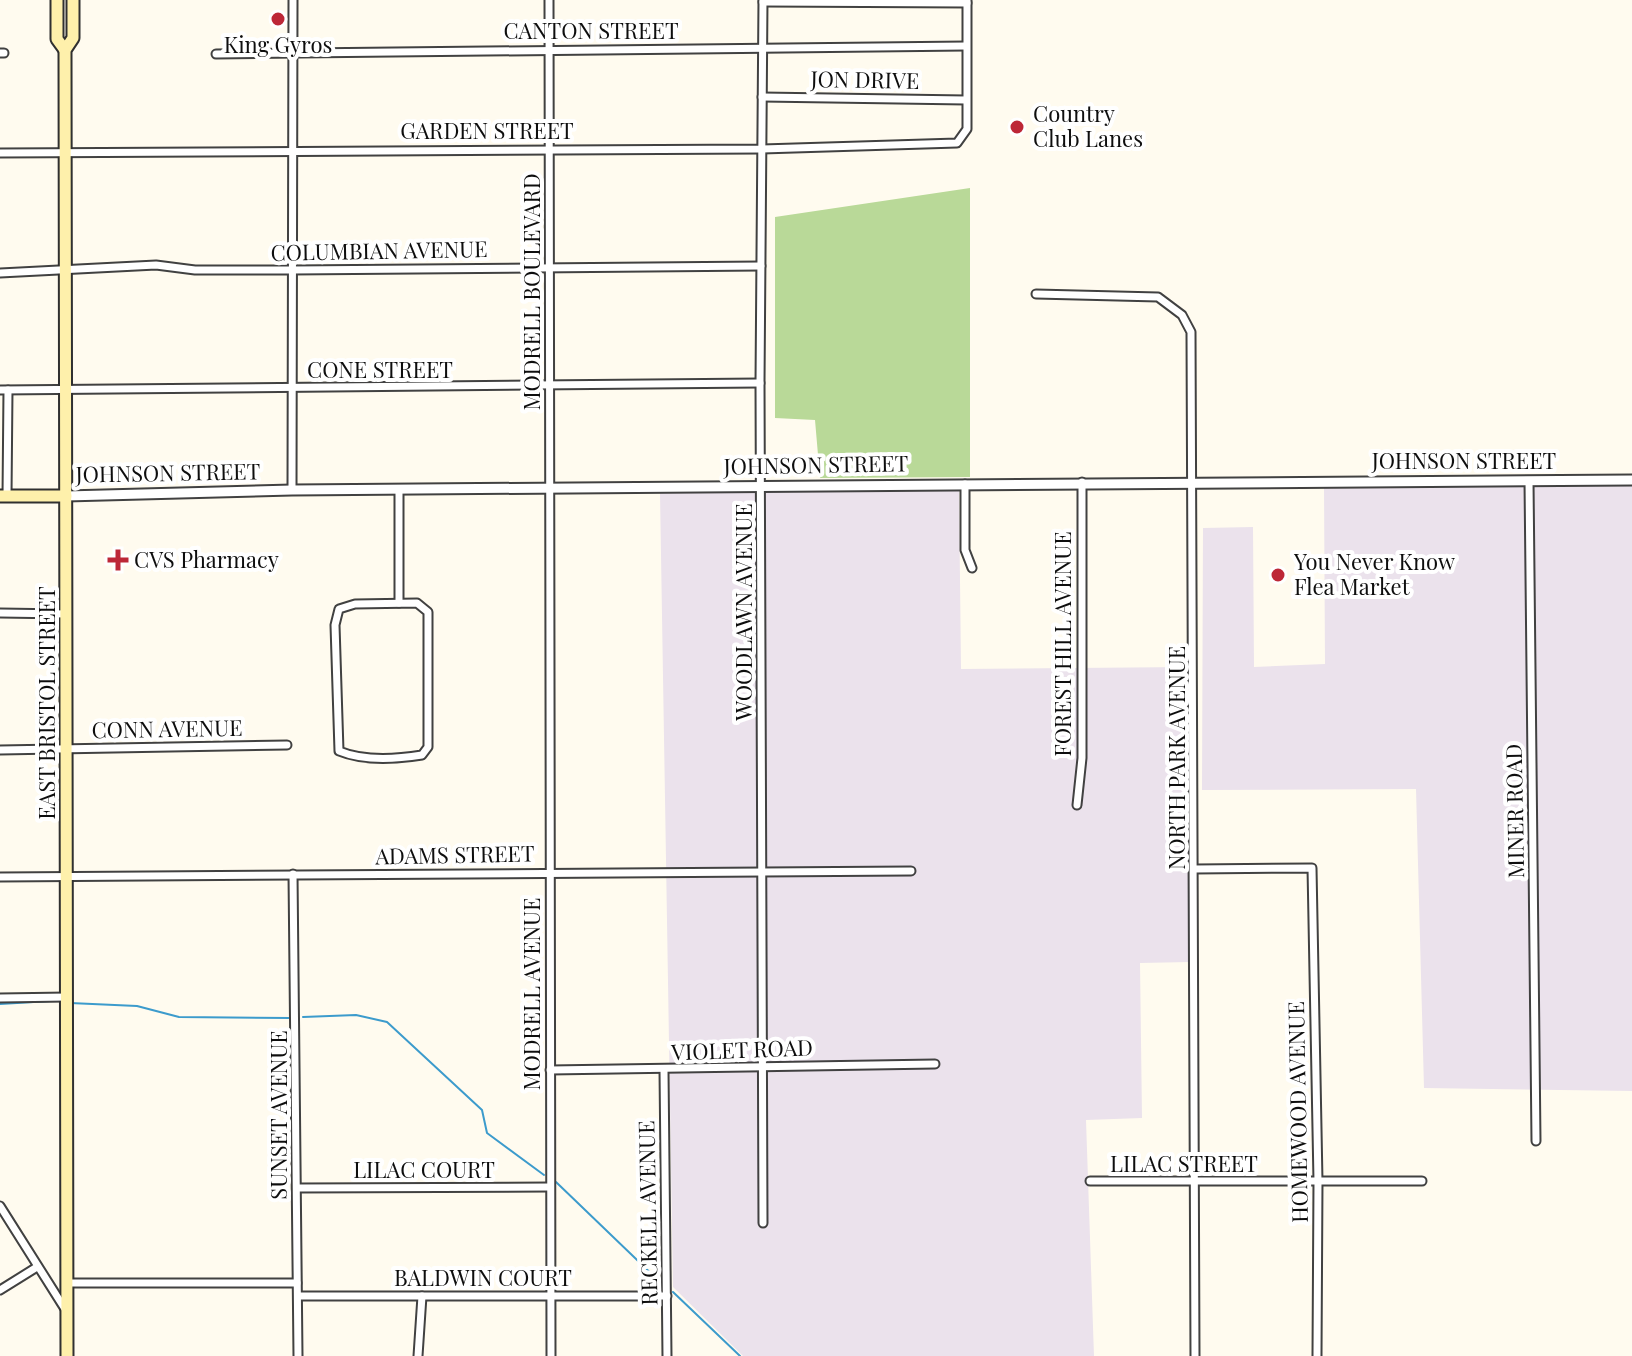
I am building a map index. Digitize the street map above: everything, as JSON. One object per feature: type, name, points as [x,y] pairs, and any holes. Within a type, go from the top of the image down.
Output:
[{"type":"main road","name":"EAST BRISTOL STREET","points":[[57,0],[57,39],[65,50]]},
{"type":"main road","name":"EAST BRISTOL STREET","points":[[67,1356],[65,50],[73,38],[73,0]]},
{"type":"main road","name":"JOHNSON STREET","points":[[4,496],[66,496]]},
{"type":"street","points":[[292,490],[293,0]]},
{"type":"street","name":"MODRELL BOULEVARD","points":[[549,0],[549,487]]},
{"type":"street","points":[[763,1],[967,2],[966,100]]},
{"type":"street","name":"WOODLAWN AVENUE","points":[[763,1],[760,383],[763,485],[760,871],[763,1223]]},
{"type":"street","name":"CANTON STREET","points":[[216,54],[966,46]]},
{"type":"street","name":"JON DRIVE","points":[[762,97],[966,100]]},
{"type":"street","name":"GARDEN STREET","points":[[0,153],[936,146],[957,143],[967,129],[966,100]]},
{"type":"street","name":"COLUMBIAN AVENUE","points":[[0,273],[66,271],[75,266],[156,265],[195,270],[761,266]]},
{"type":"street","name":"NORTH PARK AVENUE","points":[[1036,294],[1158,297],[1182,315],[1191,332],[1194,361],[1195,1356]]},
{"type":"street","name":"CONE STREET","points":[[4,390],[760,383]]},
{"type":"street","points":[[4,390],[4,496]]},
{"type":"street","name":"JOHNSON STREET","points":[[66,496],[549,487],[1632,480]]},
{"type":"street","name":"MINER ROAD","points":[[1529,481],[1536,1141]]},
{"type":"street","name":"FOREST HILL AVENUE","points":[[1077,805],[1082,758],[1082,482]]},
{"type":"street","points":[[965,484],[965,550],[972,568]]},
{"type":"street","name":"MODRELL AVENUE","points":[[549,487],[551,1356]]},
{"type":"street","points":[[399,489],[399,603]]},
{"type":"street","points":[[399,603],[417,603],[428,612],[428,747],[422,755],[352,756],[339,751],[336,742],[336,615],[346,605],[399,603]]},
{"type":"street","points":[[0,613],[67,614]]},
{"type":"street","name":"CONN AVENUE","points":[[0,750],[287,745]]},
{"type":"street","name":"HOMEWOOD AVENUE","points":[[1195,869],[1312,868],[1318,1181],[1317,1356]]},
{"type":"street","name":"ADAMS STREET","points":[[0,877],[911,871]]},
{"type":"street","name":"SUNSET AVENUE","points":[[293,874],[298,1356]]},
{"type":"street","points":[[0,998],[67,997]]},
{"type":"street","name":"VIOLET ROAD","points":[[550,1070],[935,1064]]},
{"type":"street","name":"RECKELL AVENUE","points":[[664,1070],[667,1356]]},
{"type":"street","name":"LILAC STREET","points":[[1090,1181],[1422,1181]]},
{"type":"street","name":"LILAC COURT","points":[[298,1188],[550,1187]]},
{"type":"street","points":[[0,1206],[67,1312]]},
{"type":"street","points":[[0,1290],[37,1267]]},
{"type":"street","points":[[67,1283],[297,1283]]},
{"type":"street","name":"BALDWIN COURT","points":[[299,1296],[667,1296]]},
{"type":"street","points":[[418,1356],[422,1296]]},
{"type":"shaded area","points":[[1632,485],[1632,1091],[1424,1088],[1416,789],[1202,790],[1203,528],[1253,527],[1254,667],[1325,664],[1324,486]]},
{"type":"shaded area","points":[[959,490],[961,669],[1189,667],[1190,962],[1140,963],[1142,1118],[1086,1120],[1094,1356],[743,1356],[673,1287],[660,493]]},
{"type":"green space","points":[[970,188],[970,477],[820,478],[815,420],[775,418],[775,217]]},
{"type":"waterway","points":[[0,1004],[51,1001]]},
{"type":"waterway","points":[[70,1003],[137,1006],[179,1017],[291,1018]]},
{"type":"waterway","points":[[303,1017],[356,1015],[387,1022],[482,1110],[487,1133],[544,1175]]},
{"type":"waterway","points":[[556,1182],[661,1283]]},
{"type":"waterway","points":[[673,1292],[740,1356]]},
{"type":"place","name":"King Gyros","points":[[278,19]]},
{"type":"place","name":"Country Club Lanes","points":[[1017,127]]},
{"type":"place","name":"CVS Pharmacy","points":[[118,560]]},
{"type":"place","name":"You Never Know Flea Market","points":[[1278,575]]}]
